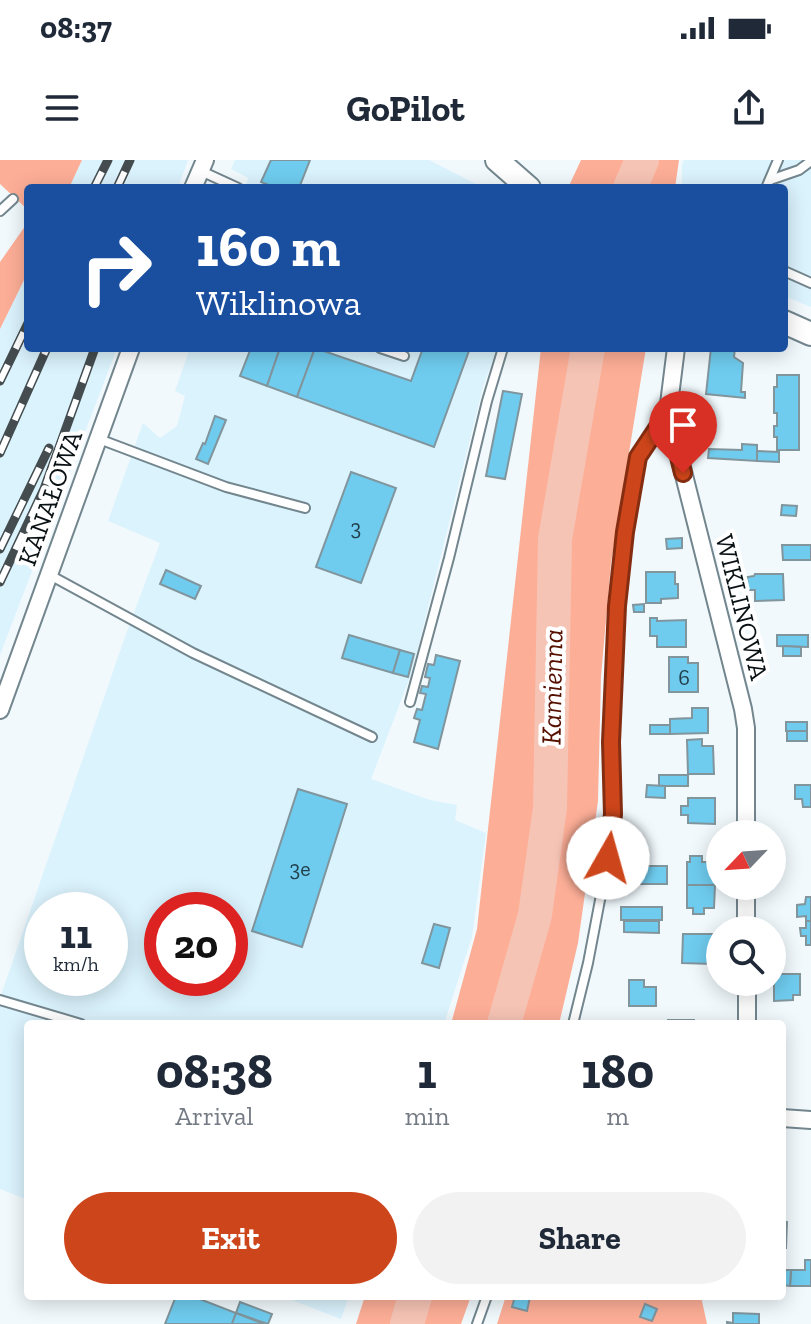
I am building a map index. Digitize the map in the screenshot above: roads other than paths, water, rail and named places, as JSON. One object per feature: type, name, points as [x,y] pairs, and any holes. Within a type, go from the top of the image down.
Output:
[{"type":"street","points":[[502,162],[525,184]]},
{"type":"street","points":[[788,324],[811,334]]},
{"type":"street","name":"KANAŁOWA","points":[[0,710],[130,352]]},
{"type":"street","name":"WIKLINOWA","points":[[676,352],[668,412],[743,709],[746,728],[746,820]]},
{"type":"street","points":[[747,996],[747,1020]]},
{"type":"street","points":[[786,1118],[811,1120]]},
{"type":"lane","points":[[768,184],[778,160]]},
{"type":"lane","points":[[768,184],[808,164],[811,175]]},
{"type":"lane","points":[[202,166],[231,184]]},
{"type":"lane","points":[[0,211],[13,199]]},
{"type":"lane","points":[[788,273],[811,283]]},
{"type":"lane","points":[[392,352],[404,356]]},
{"type":"lane","points":[[410,702],[502,352]]},
{"type":"lane","points":[[574,1020],[608,858],[613,814],[611,742],[616,619],[631,491],[638,457],[668,412]]},
{"type":"lane","points":[[98,439],[226,487],[305,508]]},
{"type":"lane","points":[[48,574],[171,642],[372,737]]},
{"type":"lane","points":[[0,1000],[68,1020]]},
{"type":"lane","points":[[477,1324],[486,1300]]},
{"type":"waterway","name":"Kamienna","points":[[632,184],[642,160]]},
{"type":"waterway","name":"Kamienna","points":[[505,1020],[535,915],[550,808],[555,539],[587,352]]},
{"type":"waterway","name":"Kamienna","points":[[407,1324],[414,1300]]},
{"type":"railway","points":[[96,184],[108,160]]},
{"type":"railway","points":[[119,184],[130,160]]},
{"type":"railway","points":[[0,381],[24,331]]},
{"type":"railway","points":[[0,453],[45,352]]},
{"type":"railway","points":[[0,582],[44,489],[94,352]]},
{"type":"railway","points":[[0,549],[49,448]]}]
